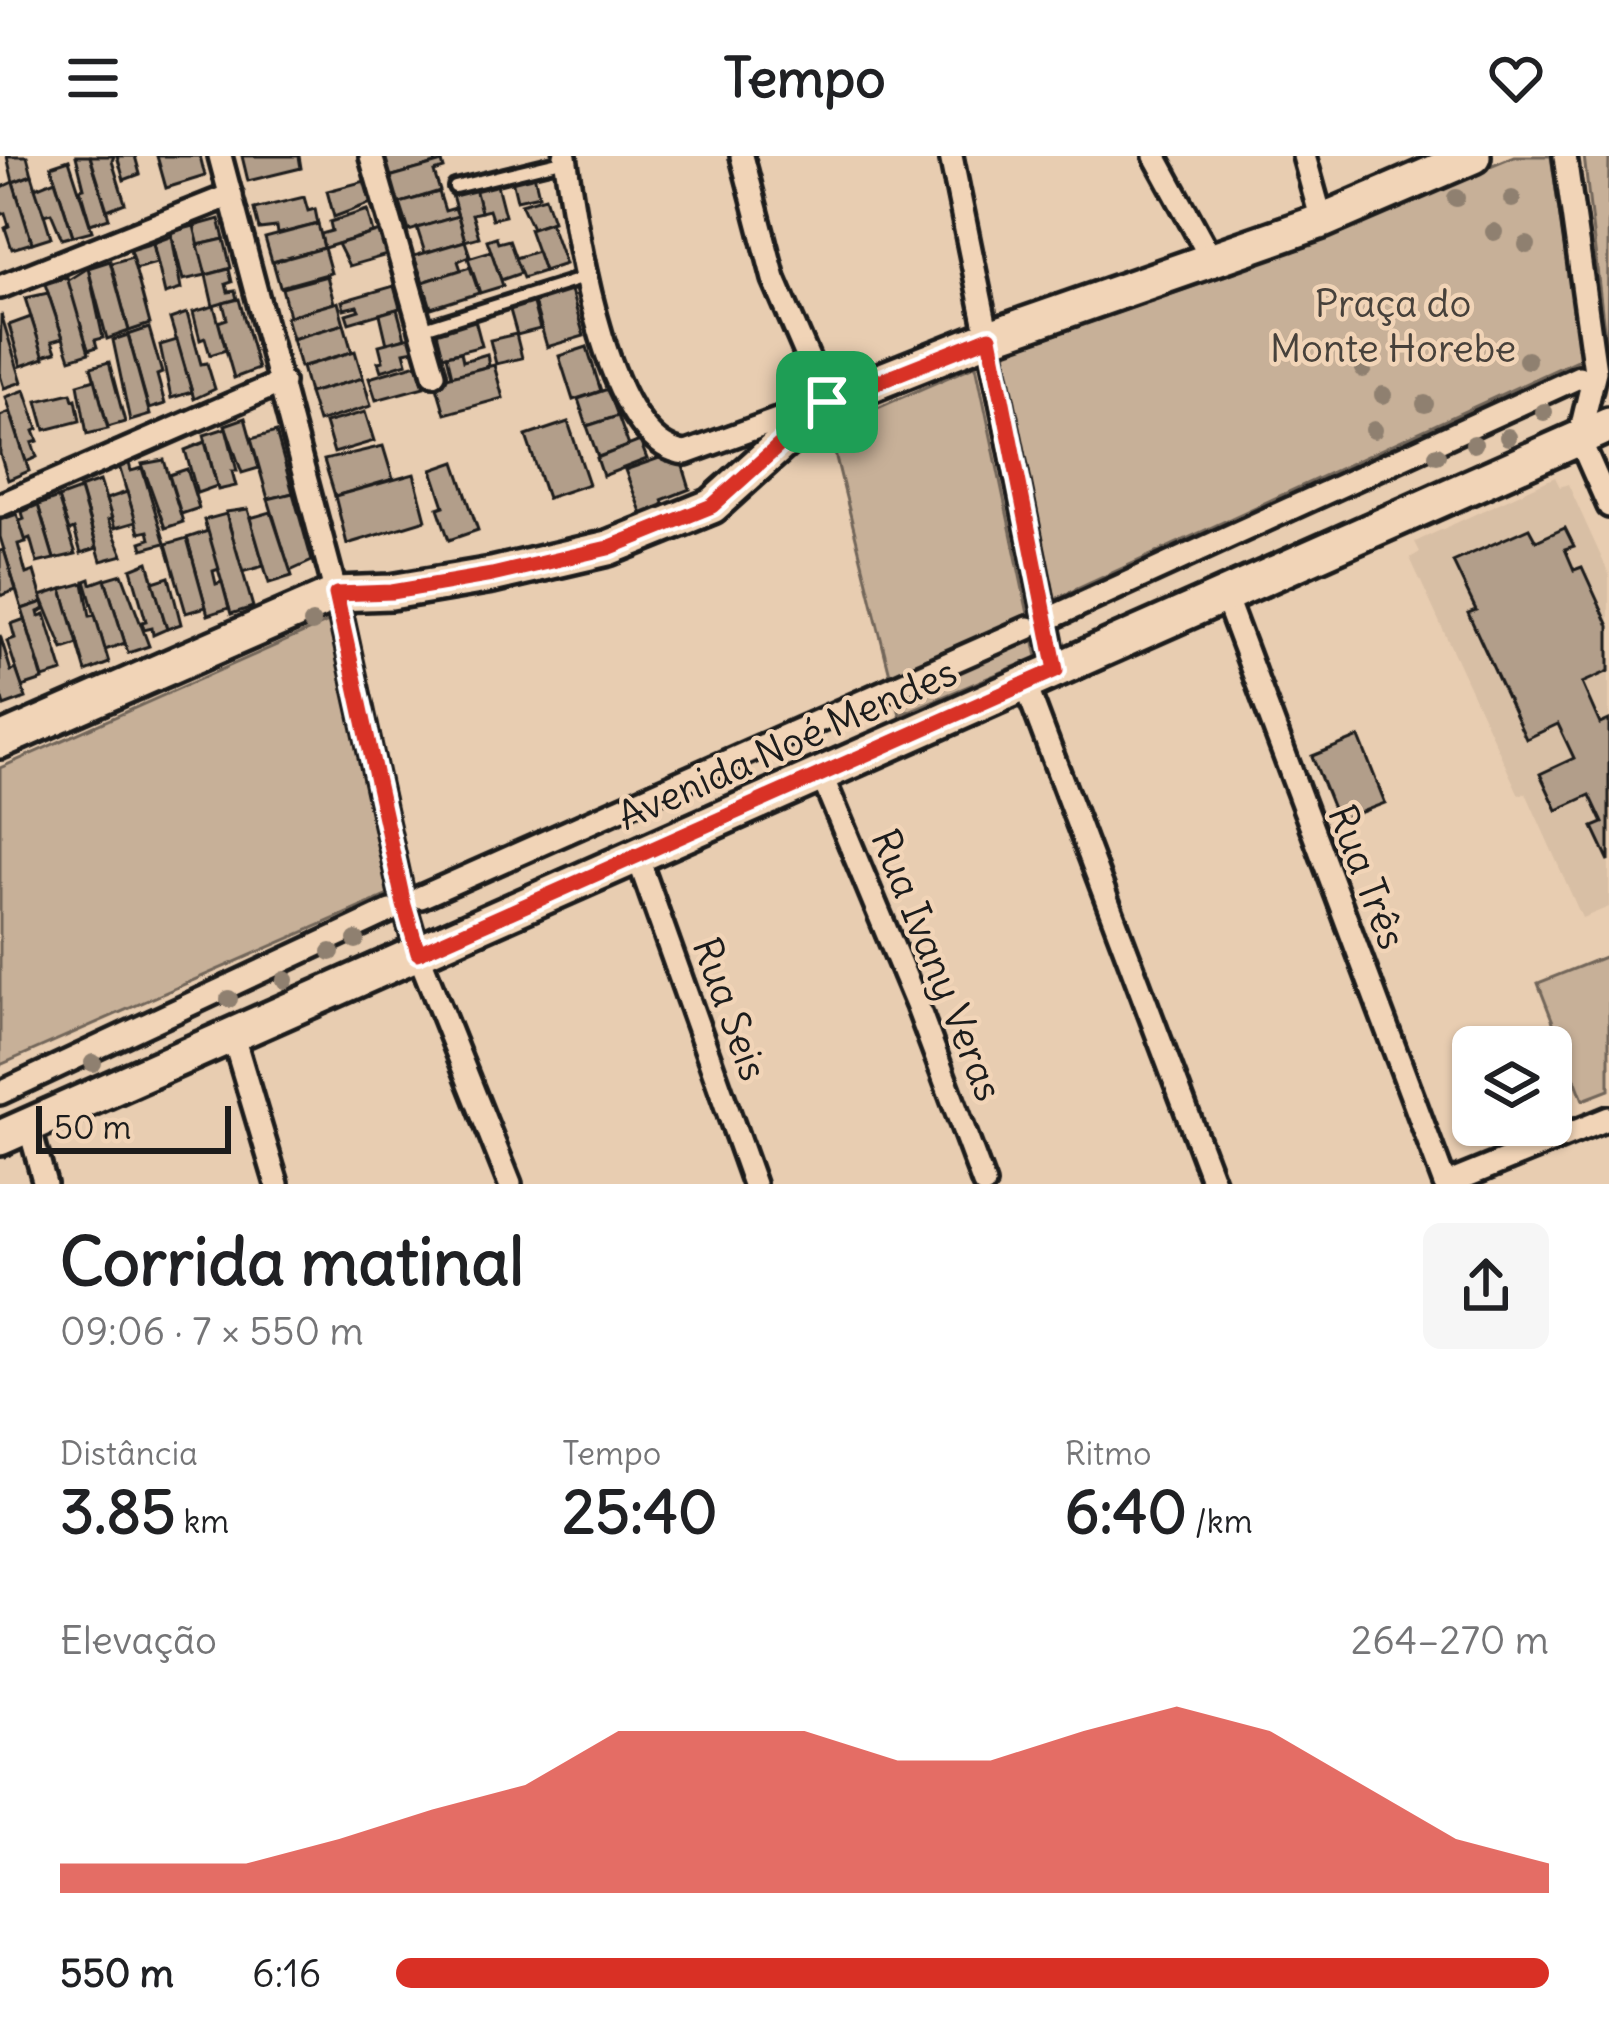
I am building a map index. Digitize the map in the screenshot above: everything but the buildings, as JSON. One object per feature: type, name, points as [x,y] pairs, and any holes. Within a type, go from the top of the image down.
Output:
[{"type":"main road","points":[[0,741],[336,594],[392,592],[608,548],[712,506],[827,402],[990,337],[1322,221],[1473,156]]},
{"type":"main road","name":"Avenida Noé Mendes","points":[[15,1132],[1594,432]]},
{"type":"street","points":[[220,156],[336,594],[404,905],[418,953],[510,1184]]},
{"type":"street","points":[[371,156],[434,374]]},
{"type":"street","points":[[565,158],[584,278],[630,406],[652,438],[670,452],[698,450],[827,402],[774,279],[742,156]]},
{"type":"street","points":[[951,156],[990,337],[1041,677],[1214,1184]]},
{"type":"street","points":[[1155,156],[1213,262]]},
{"type":"street","points":[[1304,156],[1322,221]]},
{"type":"street","points":[[1564,156],[1595,371],[1594,432],[1609,506]]},
{"type":"street","points":[[0,287],[231,195]]},
{"type":"street","points":[[1055,616],[1579,377]]},
{"type":"street","points":[[0,505],[282,382]]},
{"type":"street","name":"Rua Três","points":[[1224,593],[1446,1184]]},
{"type":"street","points":[[421,897],[1028,628]]},
{"type":"street","name":"Rua Ivany Veras","points":[[821,773],[917,1005],[984,1184]]},
{"type":"street","name":"Rua Seis","points":[[638,858],[754,1184]]},
{"type":"street","points":[[0,1093],[390,911]]},
{"type":"street","points":[[233,1036],[277,1184]]},
{"type":"street","points":[[1446,1184],[1609,1118]]},
{"type":"street","points":[[15,1132],[45,1184]]},
{"type":"lane","points":[[455,187],[565,158]]},
{"type":"lane","points":[[421,329],[584,278]]},
{"type":"shaded area","points":[[1555,477],[1560,487],[1568,484],[1609,574],[1609,907],[1582,918],[1526,793],[1519,795],[1410,558],[1420,552],[1415,542]]},
{"type":"green space","name":"Praça do Monte Horebe","points":[[1514,156],[1551,156],[1581,358],[1055,599],[1004,352],[1232,273]]},
{"type":"green space","points":[[1584,156],[1609,156],[1607,355]]},
{"type":"green space","points":[[976,365],[1037,657],[900,715],[829,429]]},
{"type":"green space","points":[[333,620],[388,895],[0,1065],[0,768]]},
{"type":"green space","points":[[1609,955],[1609,1090],[1583,1100],[1572,1071],[1572,1026],[1555,1026],[1538,983]]},
{"type":"route","points":[[990,337],[1056,670],[418,953],[336,594],[392,592],[608,548],[712,506],[827,402],[990,337]]}]
